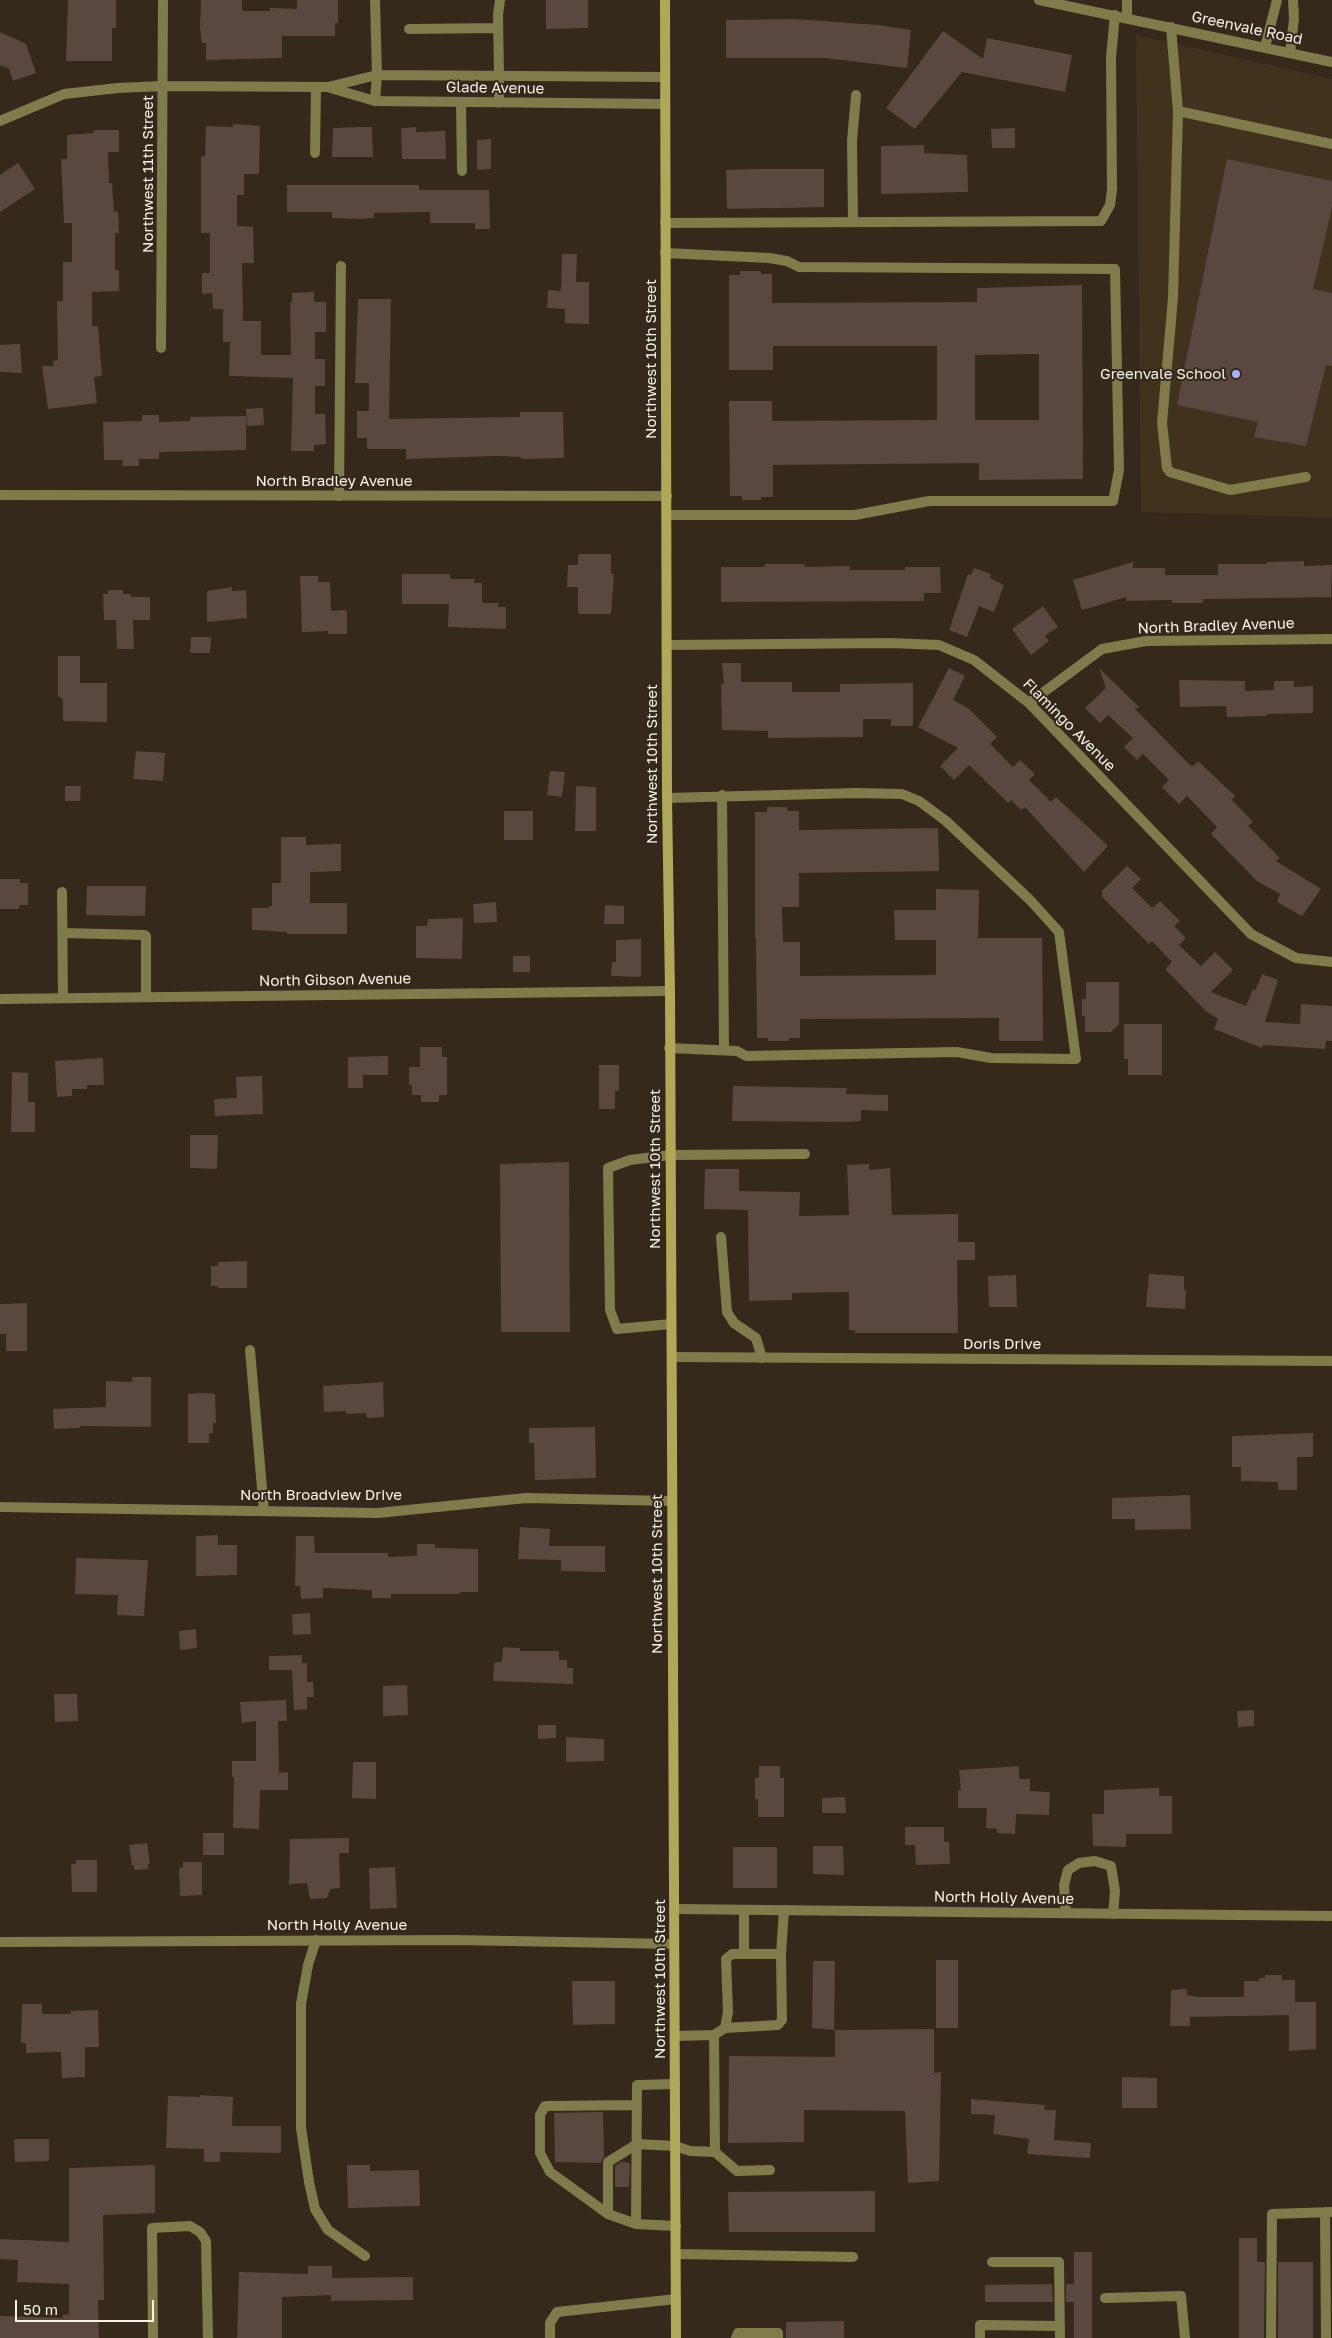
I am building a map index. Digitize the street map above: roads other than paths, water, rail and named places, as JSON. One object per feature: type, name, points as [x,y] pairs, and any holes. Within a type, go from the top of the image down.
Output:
[{"type":"main road","name":"Northwest 10th Street","points":[[665,0],[667,798],[670,991],[676,2338]]},
{"type":"street","name":"Northwest 11th Street","points":[[161,348],[163,0]]},
{"type":"street","points":[[375,0],[377,75],[375,101]]},
{"type":"street","points":[[499,103],[498,15],[500,0]]},
{"type":"street","name":"Greenvale Road","points":[[1039,0],[1332,62]]},
{"type":"street","points":[[1127,0],[1127,18]]},
{"type":"street","points":[[1266,48],[1277,0]]},
{"type":"street","points":[[1290,53],[1294,19],[1293,0]]},
{"type":"street","points":[[666,223],[1101,221],[1110,205],[1112,190],[1111,57],[1115,15]]},
{"type":"street","points":[[1171,27],[1178,111],[1173,298],[1162,423],[1167,468],[1170,472],[1230,490],[1306,477]]},
{"type":"street","points":[[409,29],[498,28]]},
{"type":"street","name":"Glade Avenue","points":[[327,88],[377,75],[665,77]]},
{"type":"street","name":"Glade Avenue","points":[[0,121],[64,94],[118,88],[163,86],[316,87],[327,88],[375,101],[665,104]]},
{"type":"street","points":[[315,153],[316,87]]},
{"type":"street","points":[[853,222],[852,141],[856,96]]},
{"type":"street","points":[[461,102],[462,171]]},
{"type":"street","points":[[1178,111],[1332,144]]},
{"type":"street","points":[[666,254],[769,258],[787,260],[799,267],[1115,269],[1119,470],[1113,501],[929,501],[855,515],[667,515]]},
{"type":"street","points":[[338,496],[341,266]]},
{"type":"street","name":"North Bradley Avenue","points":[[0,495],[667,496]]},
{"type":"street","name":"North Bradley Avenue","points":[[1029,703],[1102,650],[1111,648],[1146,641],[1332,639]]},
{"type":"street","name":"Flamingo Avenue","points":[[667,645],[890,643],[939,645],[974,660],[1029,703],[1251,934],[1296,958],[1332,962]]},
{"type":"street","points":[[667,798],[722,795],[902,794],[919,801],[939,816],[1030,900],[1059,932],[1076,1059],[991,1058],[957,1052],[746,1056],[737,1051],[669,1048]]},
{"type":"street","points":[[722,795],[724,1050]]},
{"type":"street","points":[[62,892],[63,998]]},
{"type":"street","points":[[63,933],[146,936],[146,997]]},
{"type":"street","name":"North Gibson Avenue","points":[[0,999],[670,991]]},
{"type":"street","points":[[671,1324],[617,1329],[610,1310],[608,1168],[630,1160],[670,1155],[805,1154]]},
{"type":"street","points":[[721,1237],[727,1312],[734,1323],[756,1338],[762,1358]]},
{"type":"street","points":[[250,1350],[264,1511]]},
{"type":"street","name":"Doris Drive","points":[[672,1357],[1332,1361]]},
{"type":"street","name":"North Broadview Drive","points":[[0,1508],[378,1513],[526,1498],[671,1501]]},
{"type":"street","points":[[1066,1913],[1064,1885],[1068,1870],[1079,1863],[1095,1861],[1111,1866],[1115,1891],[1113,1914]]},
{"type":"street","name":"North Holly Avenue","points":[[675,1909],[1332,1916]]},
{"type":"street","points":[[744,1910],[744,1954]]},
{"type":"street","points":[[675,2036],[714,2035],[725,2028],[778,2025],[782,2020],[781,1954],[784,1910]]},
{"type":"street","points":[[316,1940],[308,1965],[301,2004],[301,2128],[309,2182],[314,2209],[328,2230],[365,2256]]},
{"type":"street","name":"North Holly Avenue","points":[[0,1942],[316,1940],[674,1944]]},
{"type":"street","points":[[725,2028],[728,2012],[726,1959],[732,1954],[781,1954]]},
{"type":"street","points":[[714,2035],[715,2152]]},
{"type":"street","points":[[636,2224],[637,2085],[675,2084]]},
{"type":"street","points":[[637,2105],[545,2106],[540,2114],[540,2153],[550,2172],[608,2214],[636,2224],[676,2226]]},
{"type":"street","points":[[608,2214],[608,2162],[638,2144],[675,2146],[690,2150],[715,2152],[737,2171],[770,2170]]},
{"type":"street","points":[[1271,2338],[1272,2214],[1329,2212],[1326,2338]]},
{"type":"street","points":[[153,2338],[152,2228],[190,2226],[200,2232],[206,2241],[208,2338]]},
{"type":"street","points":[[676,2254],[853,2257]]},
{"type":"street","points":[[992,2262],[1059,2262],[1060,2338]]},
{"type":"street","points":[[1105,2298],[1181,2296],[1185,2338]]},
{"type":"street","points":[[550,2338],[550,2323],[557,2312],[676,2299]]},
{"type":"street","points":[[980,2338],[980,2325],[1060,2326]]},
{"type":"street","points":[[736,2338],[738,2333],[778,2333],[778,2338]]},
{"type":"place","name":"Greenvale School","points":[[1236,374]]}]
